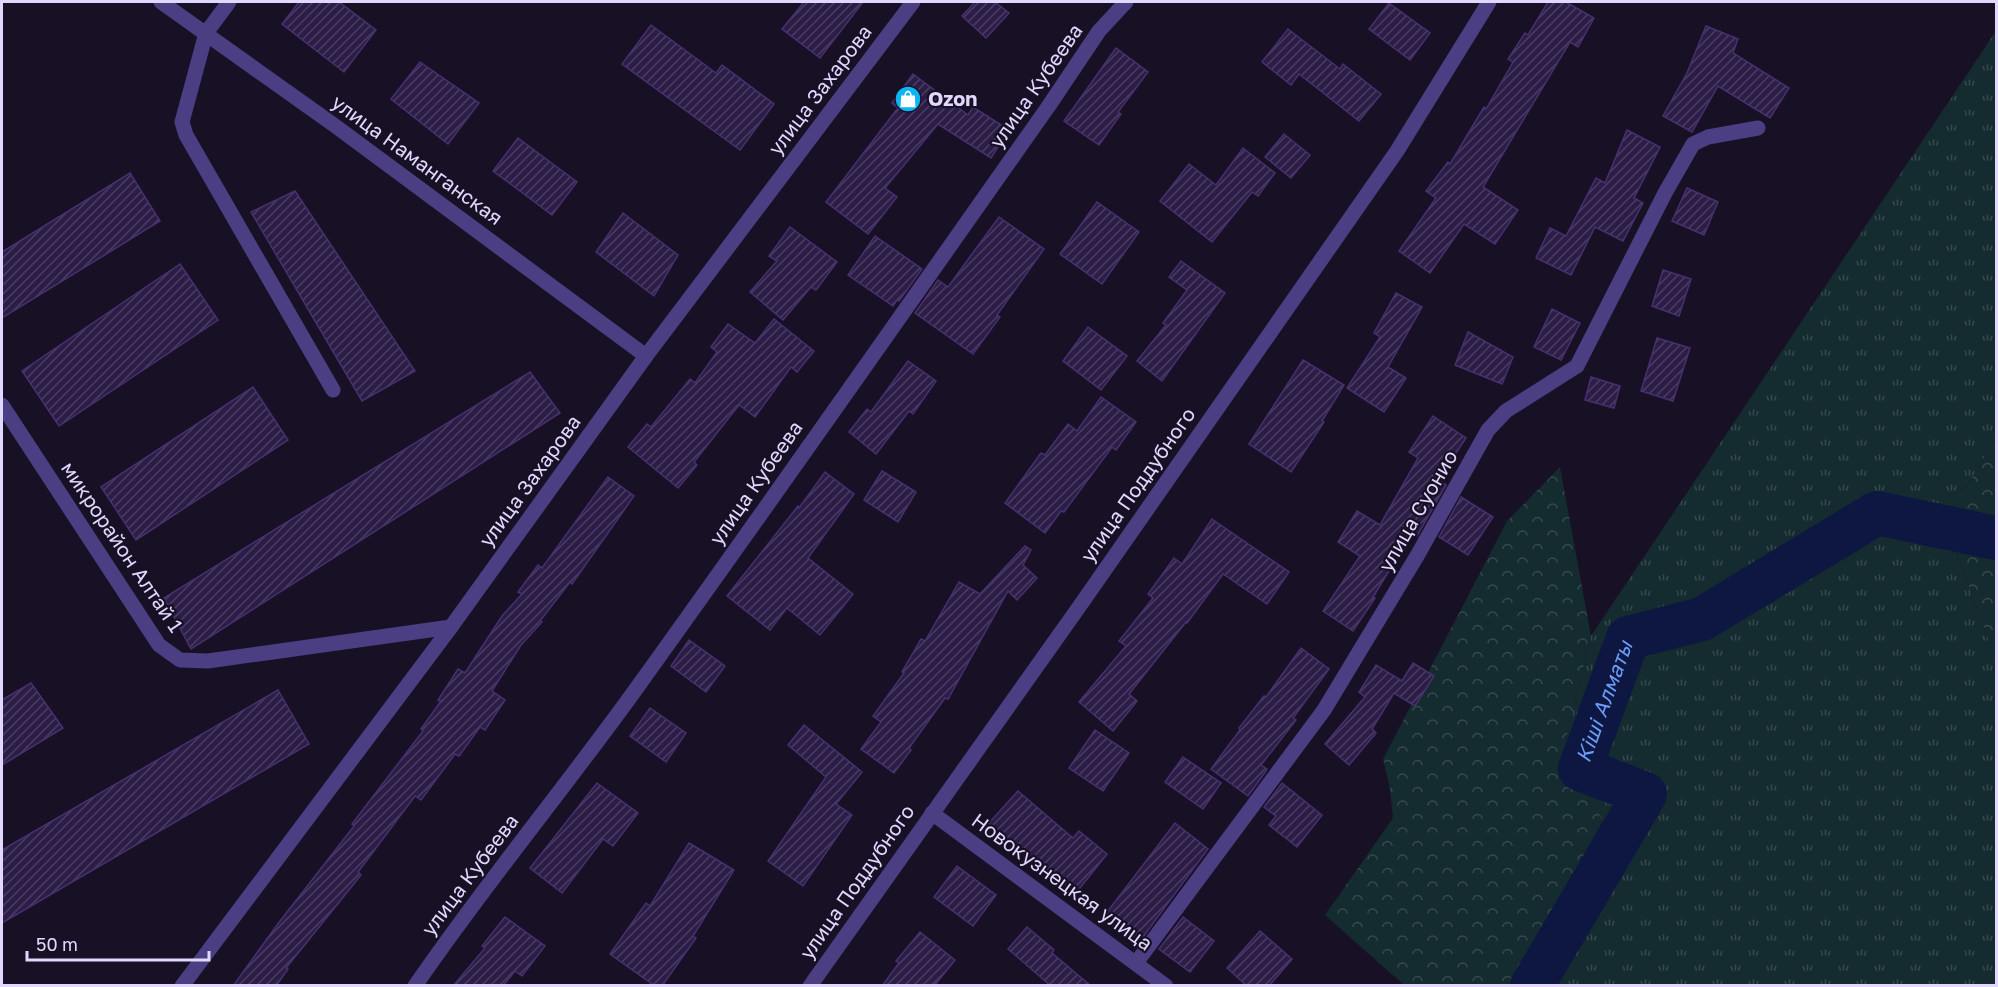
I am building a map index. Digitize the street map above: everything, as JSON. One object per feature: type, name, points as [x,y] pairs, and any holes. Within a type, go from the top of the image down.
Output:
[{"type":"street","name":"улица Наманганская","points":[[161,2],[334,125],[646,356]]},
{"type":"street","points":[[230,2],[206,33],[182,122],[186,135],[333,390]]},
{"type":"street","name":"улица Захарова","points":[[182,986],[451,627],[646,356],[913,2]]},
{"type":"street","name":"улица Кубеева","points":[[415,986],[446,941],[564,788],[636,689],[1048,107],[1099,31],[1126,2]]},
{"type":"street","name":"улица Поддубного","points":[[810,986],[1085,598],[1397,151],[1489,2]]},
{"type":"street","name":"улица Суонио","points":[[1137,963],[1324,710],[1417,556],[1488,430],[1506,411],[1577,366],[1590,345],[1665,193],[1693,144],[1708,137],[1758,128]]},
{"type":"street","name":"микрорайон Алтай 1","points":[[2,405],[159,645],[180,660],[208,661],[451,627]]},
{"type":"street","name":"Новокузнецкая улица","points":[[932,813],[1166,986]]},
{"type":"green space","points":[[1996,31],[1996,438],[1945,522],[1996,660],[1996,985],[1522,986],[1541,938],[1603,821],[1562,756],[1591,636]]},
{"type":"green space","points":[[1996,438],[1996,660],[1945,522]]},
{"type":"green space","points":[[1560,467],[1591,636],[1562,756],[1603,820],[1541,938],[1522,985],[1404,985],[1325,915],[1393,818],[1390,789],[1383,759],[1507,521]]},
{"type":"building","points":[[299,2],[339,2],[376,30],[344,72],[282,24]]},
{"type":"building","points":[[804,2],[863,2],[820,58],[782,29]]},
{"type":"building","points":[[975,2],[995,2],[1009,13],[986,38],[962,16]]},
{"type":"building","points":[[1548,2],[1566,2],[1594,18],[1578,47],[1570,42],[1483,187],[1518,210],[1495,244],[1464,224],[1430,273],[1399,251],[1436,198],[1426,191],[1448,162],[1450,164],[1484,107],[1486,109],[1513,62],[1508,59],[1525,33],[1528,35]]},
{"type":"building","points":[[1389,3],[1430,33],[1410,60],[1369,29]]},
{"type":"building","points":[[651,25],[716,73],[722,65],[774,104],[740,150],[622,64]]},
{"type":"building","points":[[1706,26],[1738,39],[1733,53],[1789,88],[1770,118],[1718,86],[1692,132],[1663,116],[1687,73]]},
{"type":"building","points":[[1288,29],[1340,69],[1343,64],[1381,94],[1359,121],[1299,74],[1291,85],[1262,62]]},
{"type":"building","points":[[1116,48],[1148,72],[1118,112],[1121,114],[1099,145],[1064,121]]},
{"type":"building","points":[[420,62],[479,103],[448,144],[391,99]]},
{"type":"building","points":[[913,74],[968,115],[973,107],[1009,130],[991,158],[938,124],[885,188],[897,197],[868,234],[826,202],[898,108],[892,103]]},
{"type":"building","points":[[1627,130],[1660,147],[1634,198],[1643,203],[1623,241],[1595,227],[1571,275],[1536,258],[1550,228],[1566,236],[1596,178],[1605,183]]},
{"type":"building","points":[[1284,134],[1310,155],[1291,178],[1265,157]]},
{"type":"building","points":[[518,138],[577,182],[552,215],[493,171]]},
{"type":"building","points":[[1243,148],[1275,173],[1258,196],[1252,192],[1212,242],[1160,201],[1189,164],[1216,185]]},
{"type":"building","points":[[130,173],[160,221],[2,318],[2,252]]},
{"type":"building","points":[[1687,188],[1718,202],[1704,235],[1672,221]]},
{"type":"building","points":[[295,191],[415,371],[362,401],[251,212]]},
{"type":"building","points":[[1097,202],[1139,232],[1102,284],[1060,254]]},
{"type":"building","points":[[623,213],[678,255],[654,296],[596,252]]},
{"type":"building","points":[[999,217],[1044,249],[997,315],[1000,317],[973,354],[915,313],[938,280],[948,287]]},
{"type":"building","points":[[790,227],[837,262],[816,290],[811,287],[783,320],[750,292],[777,261],[769,256]]},
{"type":"building","points":[[875,236],[922,269],[893,306],[848,275]]},
{"type":"building","points":[[1181,261],[1225,293],[1162,381],[1137,361],[1166,325],[1163,323],[1187,290],[1169,277]]},
{"type":"building","points":[[180,264],[218,320],[59,426],[22,371]]},
{"type":"building","points":[[1663,270],[1691,279],[1679,316],[1652,306]]},
{"type":"building","points":[[1396,293],[1422,307],[1388,367],[1406,378],[1384,412],[1347,388],[1380,337],[1374,333]]},
{"type":"building","points":[[1552,309],[1580,323],[1561,360],[1534,347]]},
{"type":"building","points":[[774,319],[814,351],[797,372],[791,367],[755,417],[739,405],[694,462],[697,465],[678,488],[628,447],[647,424],[651,427],[690,379],[695,383],[717,352],[711,347],[728,324],[755,343]]},
{"type":"building","points":[[1088,327],[1127,356],[1101,390],[1063,361]]},
{"type":"building","points":[[1468,332],[1513,357],[1502,384],[1455,365]]},
{"type":"building","points":[[1657,338],[1690,348],[1673,401],[1641,391]]},
{"type":"building","points":[[1303,360],[1344,385],[1322,421],[1324,422],[1291,472],[1249,444]]},
{"type":"building","points":[[908,361],[936,381],[913,414],[909,411],[876,454],[849,432],[867,409],[871,412]]},
{"type":"building","points":[[530,372],[560,413],[191,649],[164,598]]},
{"type":"building","points":[[1591,377],[1620,386],[1614,408],[1585,400]]},
{"type":"building","points":[[253,387],[288,440],[136,540],[101,487]]},
{"type":"building","points":[[1101,397],[1136,422],[1116,450],[1112,447],[1064,512],[1061,511],[1045,533],[1005,503],[1041,453],[1045,455],[1068,424],[1077,431]]},
{"type":"building","points":[[1433,416],[1466,438],[1438,480],[1446,485],[1417,536],[1412,533],[1373,597],[1375,598],[1353,631],[1323,611],[1360,556],[1338,542],[1357,511],[1380,525],[1418,458],[1409,452]]},
{"type":"building","points":[[882,471],[916,492],[898,522],[864,500]]},
{"type":"building","points":[[825,472],[854,494],[808,558],[853,594],[820,635],[787,608],[770,630],[727,596],[798,506],[799,508]]},
{"type":"building","points":[[608,477],[634,496],[572,584],[570,582],[540,621],[542,622],[521,645],[492,691],[505,700],[485,730],[480,727],[459,756],[455,754],[421,800],[415,796],[358,872],[361,875],[286,968],[288,969],[276,986],[233,986],[423,731],[421,729],[441,701],[438,700],[458,669],[465,673],[502,616],[522,594],[518,592],[538,565],[542,568]]},
{"type":"building","points":[[1461,497],[1493,517],[1468,555],[1439,537]]},
{"type":"building","points":[[1212,519],[1289,572],[1267,604],[1223,574],[1187,623],[1129,694],[1137,701],[1113,731],[1079,702],[1126,646],[1119,641],[1153,598],[1148,594],[1174,558],[1182,564]]},
{"type":"building","points":[[1025,546],[1031,550],[1023,565],[1037,578],[1017,600],[1008,591],[948,699],[945,698],[894,773],[861,749],[881,722],[873,716],[904,673],[902,672],[921,639],[925,641],[959,582],[980,594]]},
{"type":"building","points":[[689,640],[725,666],[706,692],[671,666]]},
{"type":"building","points":[[1301,648],[1329,669],[1293,718],[1296,720],[1261,765],[1267,769],[1248,796],[1211,769],[1240,730],[1239,728],[1264,696],[1266,697]]},
{"type":"building","points":[[1413,663],[1434,676],[1415,706],[1394,693],[1372,729],[1376,733],[1349,765],[1325,744],[1365,697],[1359,692],[1376,665],[1402,681]]},
{"type":"building","points":[[31,683],[63,728],[2,765],[2,700]]},
{"type":"building","points":[[278,690],[309,744],[2,923],[2,850]]},
{"type":"building","points":[[650,708],[686,733],[666,762],[630,736]]},
{"type":"building","points":[[804,725],[862,772],[836,804],[852,815],[803,886],[768,861],[826,777],[788,745]]},
{"type":"building","points":[[1095,730],[1129,753],[1103,791],[1069,768]]},
{"type":"building","points":[[1183,757],[1221,783],[1203,809],[1165,782]]},
{"type":"building","points":[[597,783],[638,813],[613,846],[603,839],[562,893],[530,868]]},
{"type":"building","points":[[1282,783],[1322,815],[1297,847],[1269,825],[1276,816],[1264,807]]},
{"type":"building","points":[[1018,791],[1073,838],[1079,831],[1107,854],[1076,893],[989,823]]},
{"type":"building","points":[[1175,823],[1208,849],[1143,937],[1139,934],[1135,940],[1104,916]]},
{"type":"building","points":[[689,843],[734,870],[693,936],[696,938],[662,986],[655,986],[610,954],[646,903],[650,906]]},
{"type":"building","points":[[957,866],[996,895],[973,926],[934,897]]},
{"type":"building","points":[[505,917],[545,946],[522,976],[515,971],[503,986],[453,986],[485,948],[482,946]]},
{"type":"building","points":[[1183,917],[1214,941],[1190,972],[1159,949]]},
{"type":"building","points":[[1027,927],[1054,950],[1052,953],[1091,986],[1051,986],[1008,949]]},
{"type":"building","points":[[1260,931],[1292,959],[1269,986],[1247,986],[1227,968]]},
{"type":"building","points":[[920,932],[955,960],[934,986],[882,986],[899,963],[896,961]]},
{"type":"waterway","name":"Кіші Алматы","points":[[1532,986],[1645,794],[1580,769],[1628,638],[1702,619],[1877,513],[1996,538]]},
{"type":"place","name":"Ozon","points":[[908,99]]}]
